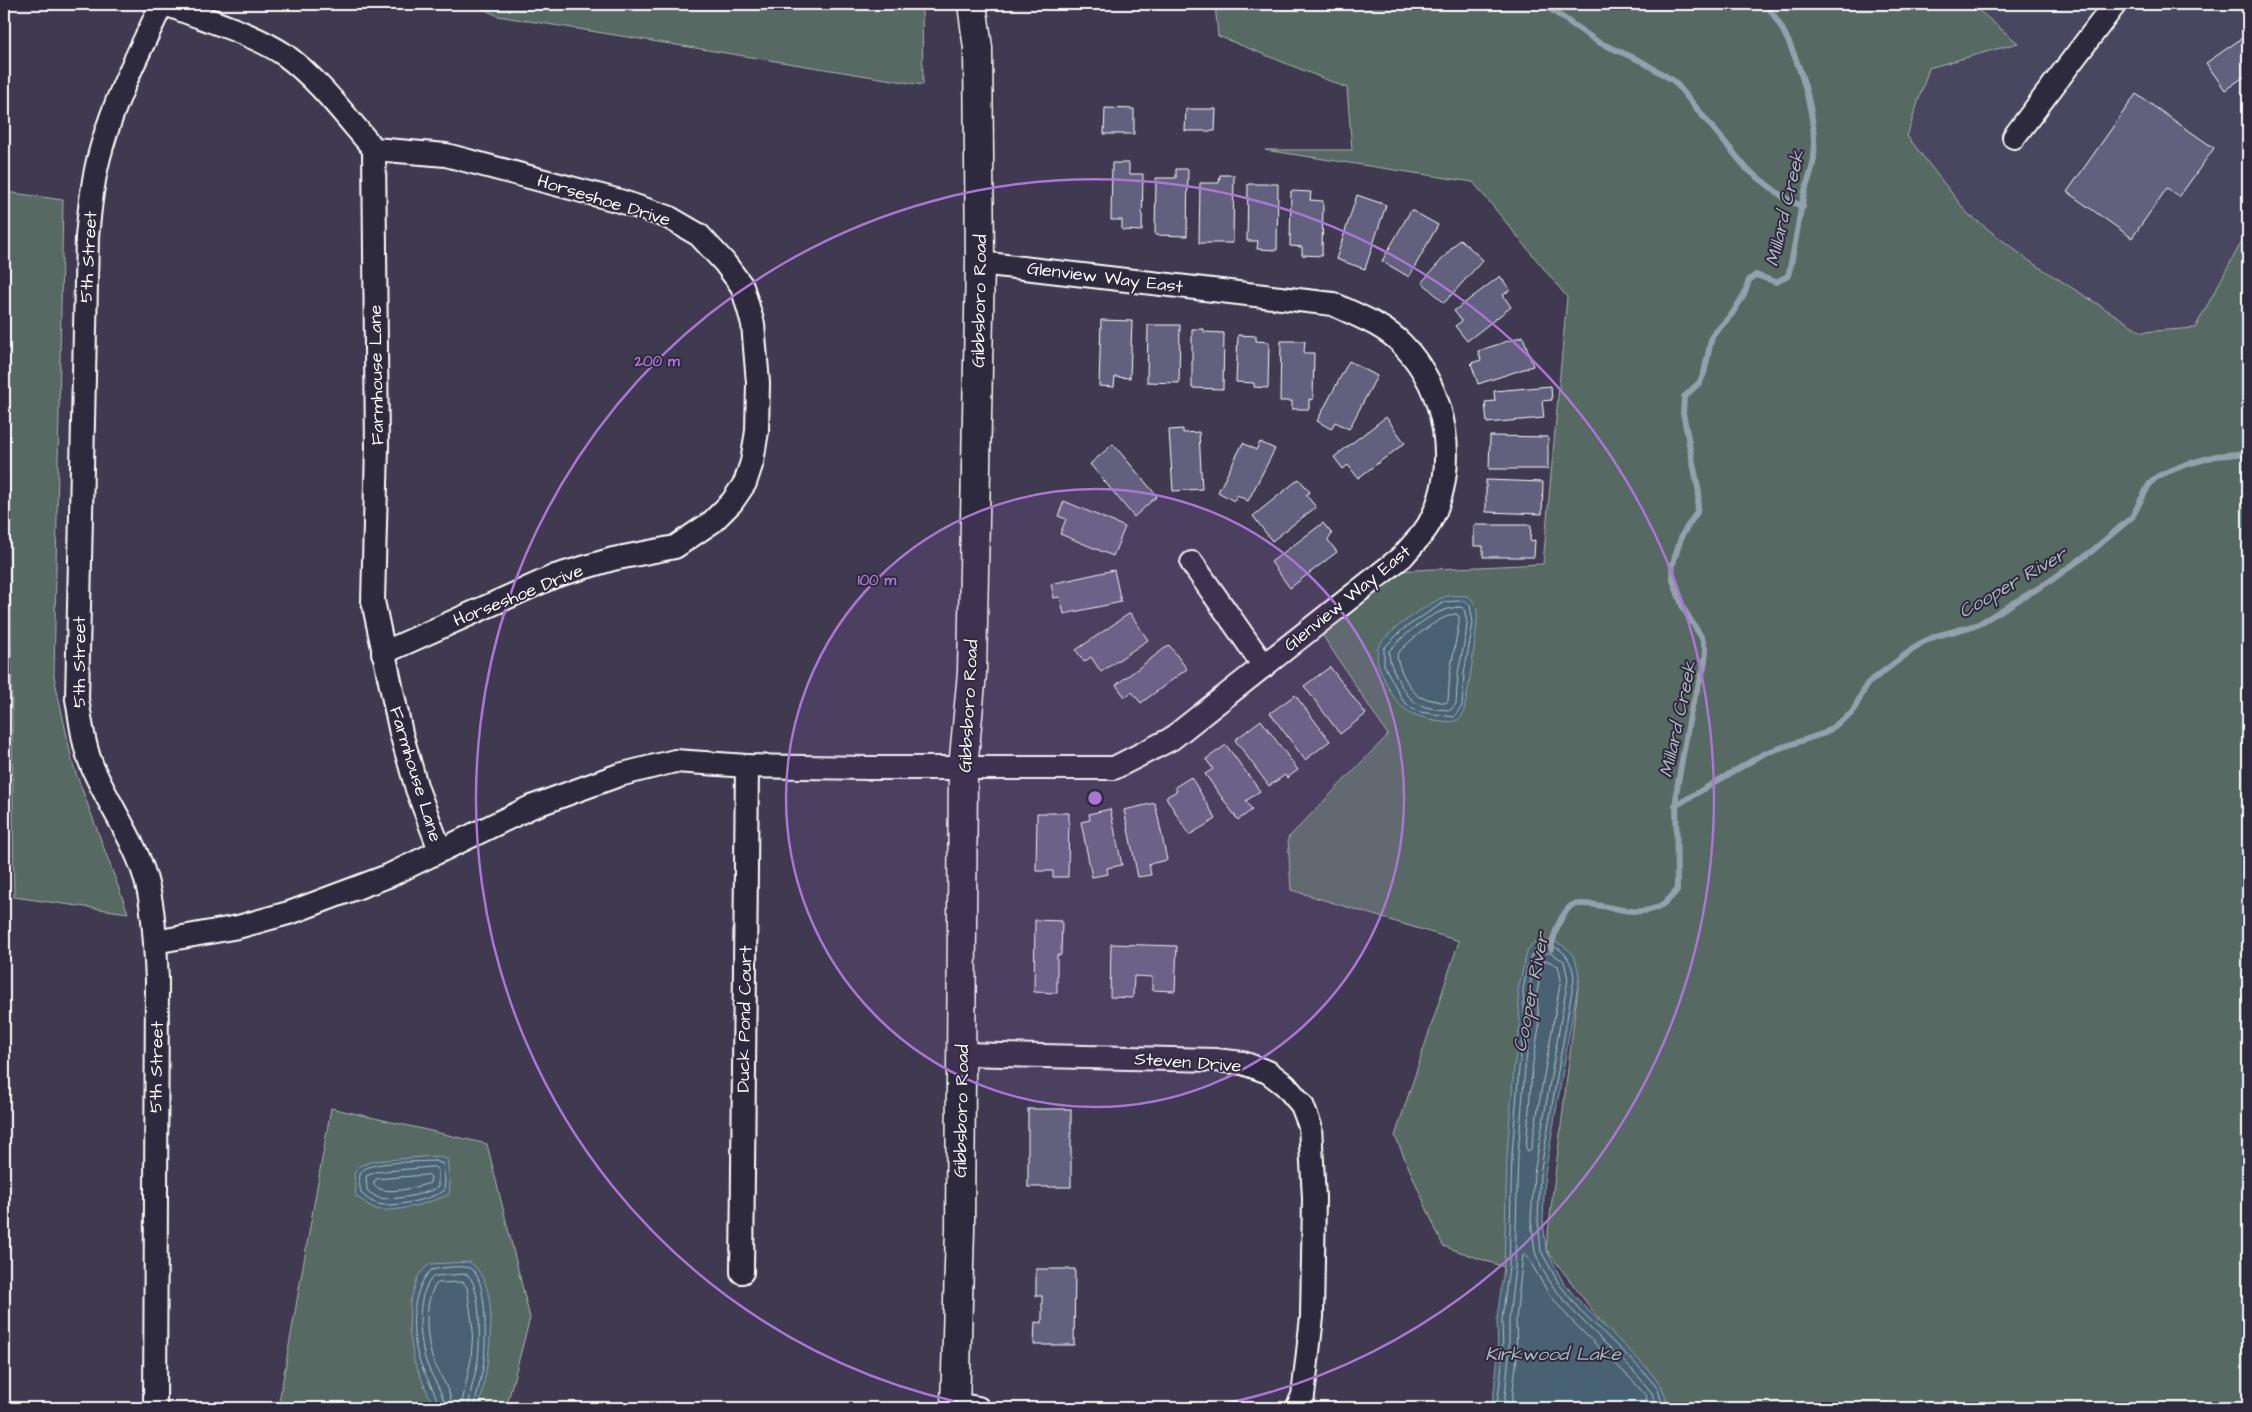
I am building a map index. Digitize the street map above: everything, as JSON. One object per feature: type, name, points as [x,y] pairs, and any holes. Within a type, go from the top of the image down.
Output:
[{"type":"street","points":[[164,4],[245,36],[284,55],[313,80],[374,149]]},
{"type":"street","name":"5th Street","points":[[155,1408],[157,979],[155,942],[148,887],[130,838],[92,766],[83,738],[77,699],[87,237],[92,187],[102,145],[122,90],[164,4]]},
{"type":"street","name":"Gibbsboro Road","points":[[963,1407],[962,1054],[964,768],[972,673],[980,262],[978,48],[972,4]]},
{"type":"street","points":[[2014,137],[2115,4]]},
{"type":"street","name":"Farmhouse Lane","points":[[374,149],[377,447],[373,601],[401,733],[417,789],[440,850]]},
{"type":"street","name":"Horseshoe Drive","points":[[374,149],[446,156],[620,201],[668,217],[699,235],[724,262],[742,286],[753,324],[758,383],[757,431],[752,462],[745,483],[732,502],[712,522],[675,547],[613,559],[555,576],[384,653]]},
{"type":"street","name":"Glenview Way East","points":[[155,942],[238,927],[292,912],[388,876],[531,807],[619,775],[675,761],[747,766],[1114,768],[1171,739],[1403,556],[1429,525],[1442,492],[1446,457],[1443,421],[1436,397],[1426,377],[1402,344],[1375,324],[1333,304],[980,262]]},
{"type":"street","points":[[1192,563],[1264,666]]},
{"type":"street","name":"Duck Pond Court","points":[[742,1272],[747,766]]},
{"type":"street","name":"Steven Drive","points":[[962,1054],[1215,1060],[1243,1063],[1268,1072],[1284,1085],[1302,1105],[1310,1126],[1314,1198],[1312,1317],[1303,1396],[1297,1408]]},
{"type":"shaded area","points":[[1971,4],[2248,4],[2248,230],[2195,328],[2142,332],[2031,262],[1968,214],[1907,136],[1929,68],[2018,43]]},
{"type":"green space","points":[[473,4],[922,4],[923,85],[498,16]]},
{"type":"green space","points":[[1215,4],[1971,4],[2018,43],[1929,68],[1907,136],[1968,214],[2031,262],[2142,332],[2195,328],[2248,230],[2248,1408],[1666,1408],[1546,1249],[1579,979],[1504,1267],[1443,1246],[1395,1136],[1459,941],[1291,890],[1288,838],[1388,735],[1319,630],[1393,571],[1543,564],[1567,297],[1473,182],[1265,150],[1352,150],[1347,88],[1218,36]]},
{"type":"green space","points":[[6,192],[63,200],[54,676],[73,765],[128,913],[14,897]]},
{"type":"green space","points":[[331,1108],[487,1144],[530,1318],[506,1408],[278,1408]]},
{"type":"water","points":[[1448,596],[1468,596],[1476,607],[1477,619],[1469,683],[1462,716],[1458,720],[1450,722],[1428,719],[1409,712],[1396,700],[1385,681],[1378,664],[1377,654],[1379,646],[1389,634],[1436,601]]},
{"type":"water","name":"Kirkwood Lake","points":[[1537,941],[1555,942],[1568,950],[1576,962],[1579,979],[1545,1174],[1543,1220],[1546,1249],[1563,1282],[1582,1304],[1647,1368],[1662,1387],[1669,1408],[1492,1408],[1498,1355],[1497,1319],[1504,1267],[1507,1154],[1514,1067],[1520,1026],[1518,990],[1527,952],[1532,944]]},
{"type":"water","points":[[435,1156],[447,1159],[450,1181],[449,1194],[413,1206],[392,1210],[373,1208],[356,1196],[354,1174],[359,1166],[374,1161]]},
{"type":"water","points":[[469,1262],[480,1273],[487,1289],[490,1308],[489,1350],[480,1405],[479,1408],[434,1408],[414,1361],[409,1330],[410,1302],[418,1276],[429,1264]]},
{"type":"building","points":[[2248,34],[2248,74],[2225,90],[2206,63]]},
{"type":"building","points":[[2136,94],[2214,148],[2179,197],[2167,188],[2132,238],[2067,192]]},
{"type":"building","points":[[1105,108],[1134,109],[1134,134],[1104,134]]},
{"type":"building","points":[[1186,109],[1216,109],[1215,131],[1185,131]]},
{"type":"building","points":[[1112,163],[1129,163],[1129,174],[1143,174],[1142,231],[1122,230],[1122,220],[1111,220]]},
{"type":"building","points":[[1176,169],[1188,169],[1187,236],[1155,235],[1156,178],[1176,178]]},
{"type":"building","points":[[1220,175],[1234,175],[1233,243],[1199,243],[1200,183],[1219,183]]},
{"type":"building","points":[[1248,184],[1278,184],[1277,250],[1257,249],[1258,241],[1247,241]]},
{"type":"building","points":[[1291,191],[1311,192],[1310,200],[1323,201],[1322,256],[1302,255],[1302,247],[1290,246]]},
{"type":"building","points":[[1357,195],[1386,205],[1365,269],[1336,259]]},
{"type":"building","points":[[1411,210],[1438,225],[1409,277],[1382,261]]},
{"type":"building","points":[[1460,239],[1483,260],[1444,303],[1422,282]]},
{"type":"building","points":[[1500,276],[1510,290],[1503,295],[1511,307],[1467,341],[1455,326],[1462,321],[1454,311]]},
{"type":"building","points":[[1101,320],[1132,321],[1130,378],[1115,377],[1114,387],[1099,386]]},
{"type":"building","points":[[1148,325],[1180,325],[1179,383],[1147,382]]},
{"type":"building","points":[[1192,329],[1224,333],[1223,389],[1192,388]]},
{"type":"building","points":[[1238,335],[1256,336],[1256,341],[1269,342],[1268,388],[1254,387],[1254,383],[1236,382]]},
{"type":"building","points":[[1523,336],[1533,366],[1478,384],[1471,363],[1481,360],[1478,351]]},
{"type":"building","points":[[1281,341],[1305,341],[1304,353],[1314,353],[1313,400],[1309,399],[1309,409],[1292,409],[1292,401],[1280,401]]},
{"type":"building","points":[[1349,361],[1377,376],[1349,429],[1335,422],[1331,429],[1317,421]]},
{"type":"building","points":[[1551,386],[1552,400],[1542,401],[1544,418],[1487,423],[1485,402],[1495,401],[1494,391]]},
{"type":"building","points":[[1386,417],[1405,443],[1358,478],[1348,465],[1343,469],[1334,457]]},
{"type":"building","points":[[1183,429],[1183,433],[1199,432],[1202,489],[1173,491],[1169,430]]},
{"type":"building","points":[[1490,436],[1548,437],[1548,469],[1489,469]]},
{"type":"building","points":[[1260,442],[1275,449],[1248,501],[1237,495],[1234,501],[1218,492],[1243,443],[1256,450]]},
{"type":"building","points":[[1113,444],[1157,496],[1134,517],[1090,464]]},
{"type":"building","points":[[1299,479],[1310,492],[1306,495],[1316,507],[1272,541],[1253,516]]},
{"type":"building","points":[[1486,480],[1543,482],[1542,514],[1486,512]]},
{"type":"building","points":[[1064,501],[1125,527],[1113,556],[1060,534],[1066,519],[1058,516]]},
{"type":"building","points":[[1323,523],[1332,534],[1328,540],[1337,552],[1290,588],[1271,562]]},
{"type":"building","points":[[1474,525],[1531,525],[1530,541],[1535,540],[1534,557],[1483,557],[1483,546],[1474,546]]},
{"type":"building","points":[[1114,570],[1121,602],[1064,614],[1060,597],[1054,598],[1051,584]]},
{"type":"building","points":[[1130,613],[1148,640],[1101,672],[1091,657],[1084,662],[1076,650]]},
{"type":"building","points":[[1169,645],[1187,669],[1141,703],[1132,692],[1125,697],[1116,685]]},
{"type":"building","points":[[1330,667],[1366,714],[1340,734],[1304,686]]},
{"type":"building","points":[[1295,695],[1330,741],[1305,760],[1270,713]]},
{"type":"building","points":[[1261,720],[1298,770],[1287,778],[1285,775],[1269,786],[1235,740]]},
{"type":"building","points":[[1226,745],[1260,791],[1246,801],[1252,810],[1238,820],[1205,774],[1213,769],[1206,759]]},
{"type":"building","points":[[1191,777],[1216,819],[1189,835],[1166,797],[1177,791],[1175,787]]},
{"type":"building","points":[[1155,803],[1167,860],[1149,864],[1151,875],[1138,877],[1124,810]]},
{"type":"building","points":[[1110,809],[1122,865],[1107,868],[1108,874],[1092,877],[1081,822],[1090,820],[1089,814]]},
{"type":"building","points":[[1037,813],[1069,813],[1068,877],[1053,877],[1053,871],[1036,871]]},
{"type":"building","points":[[1035,920],[1062,921],[1061,955],[1057,955],[1057,993],[1034,992]]},
{"type":"building","points":[[1111,944],[1177,946],[1175,991],[1152,990],[1152,977],[1134,976],[1133,998],[1110,997]]},
{"type":"building","points":[[1028,1109],[1071,1109],[1071,1187],[1028,1187]]},
{"type":"building","points":[[1036,1269],[1075,1269],[1074,1345],[1034,1345],[1035,1322],[1042,1323],[1042,1296],[1036,1296]]},
{"type":"waterway","points":[[1543,4],[1598,42],[1641,61],[1674,81],[1747,169],[1783,197],[1803,207]]},
{"type":"waterway","name":"Millard Creek","points":[[1551,949],[1561,919],[1572,905],[1586,904],[1627,911],[1640,911],[1653,909],[1665,902],[1677,890],[1676,794],[1691,710],[1704,667],[1706,652],[1702,638],[1683,608],[1673,580],[1672,566],[1682,535],[1697,512],[1699,493],[1683,413],[1684,397],[1700,382],[1704,373],[1712,336],[1732,314],[1744,295],[1749,280],[1756,275],[1776,282],[1788,276],[1804,194],[1814,157],[1812,118],[1802,77],[1786,37],[1766,4]]},
{"type":"waterway","name":"Cooper River","points":[[1675,806],[1765,753],[1825,733],[1852,713],[1867,684],[1921,643],[1936,636],[1977,625],[2050,581],[2092,551],[2132,517],[2150,483],[2158,476],[2184,465],[2216,456],[2248,453]]}]
